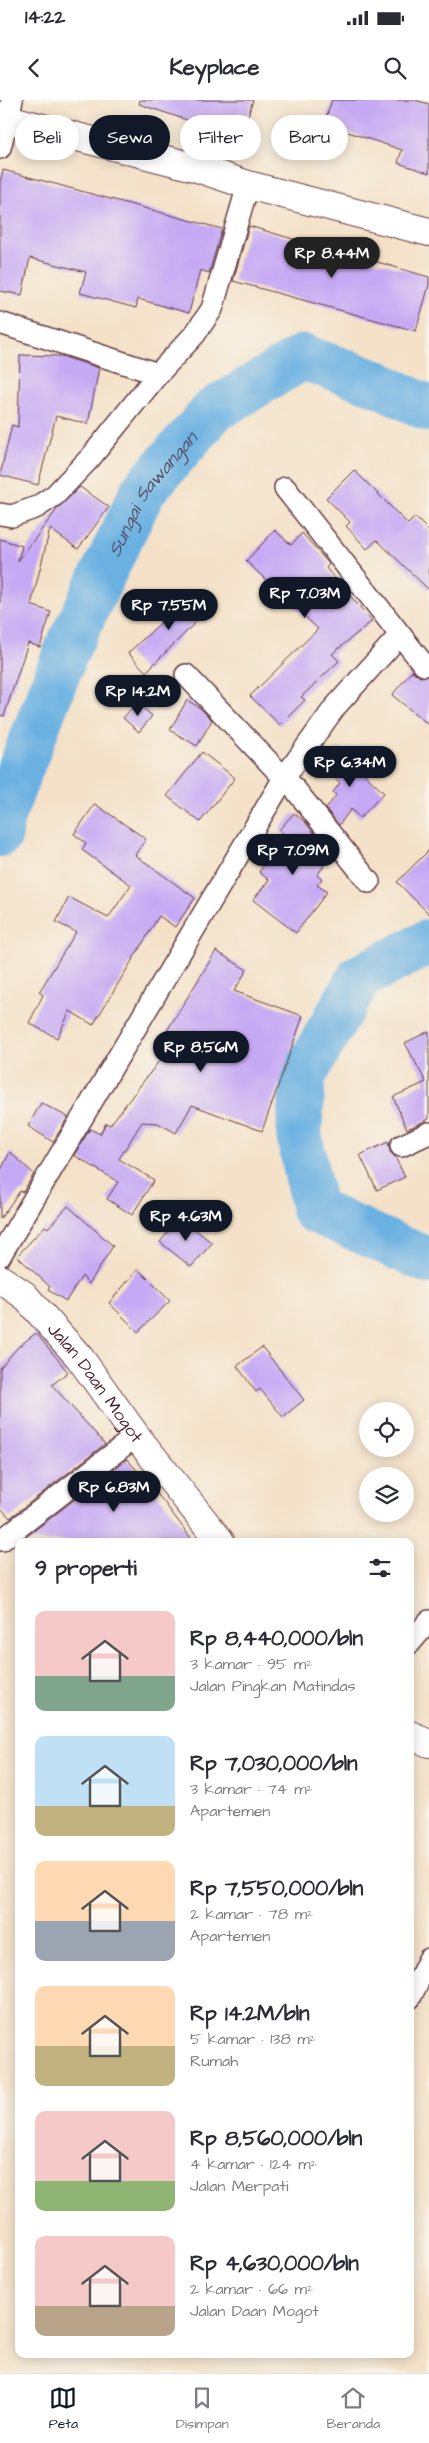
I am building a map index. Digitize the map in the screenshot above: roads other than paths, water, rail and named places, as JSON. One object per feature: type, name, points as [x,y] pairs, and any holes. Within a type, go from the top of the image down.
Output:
[{"type":"street","points":[[0,148],[6,112],[63,132],[194,167],[248,185],[429,232]]},
{"type":"street","points":[[0,514],[12,516],[37,507],[55,495],[90,457],[158,374],[195,334],[212,309],[248,185]]},
{"type":"street","points":[[0,323],[158,374]]},
{"type":"street","points":[[285,488],[424,665]]},
{"type":"street","points":[[0,1256],[284,778],[336,707],[400,636]]},
{"type":"street","points":[[186,675],[294,788],[369,882]]},
{"type":"street","points":[[401,1146],[429,1133]]},
{"type":"street","name":"Jalan Daan Mogot","points":[[0,1279],[24,1296],[80,1358],[136,1436],[215,1538]]},
{"type":"street","points":[[2,1540],[136,1436]]},
{"type":"street","points":[[414,1638],[429,1621]]},
{"type":"street","points":[[414,1737],[429,1743]]},
{"type":"street","points":[[414,1990],[429,1959]]},
{"type":"waterway","name":"Sungai Sawangan","points":[[0,834],[1,819],[68,647],[143,491],[214,410],[303,357],[379,384],[429,409]]},
{"type":"waterway","name":"Sungai Sawangan","points":[[429,942],[360,977],[303,1076],[299,1134],[314,1210],[429,1261]]}]
